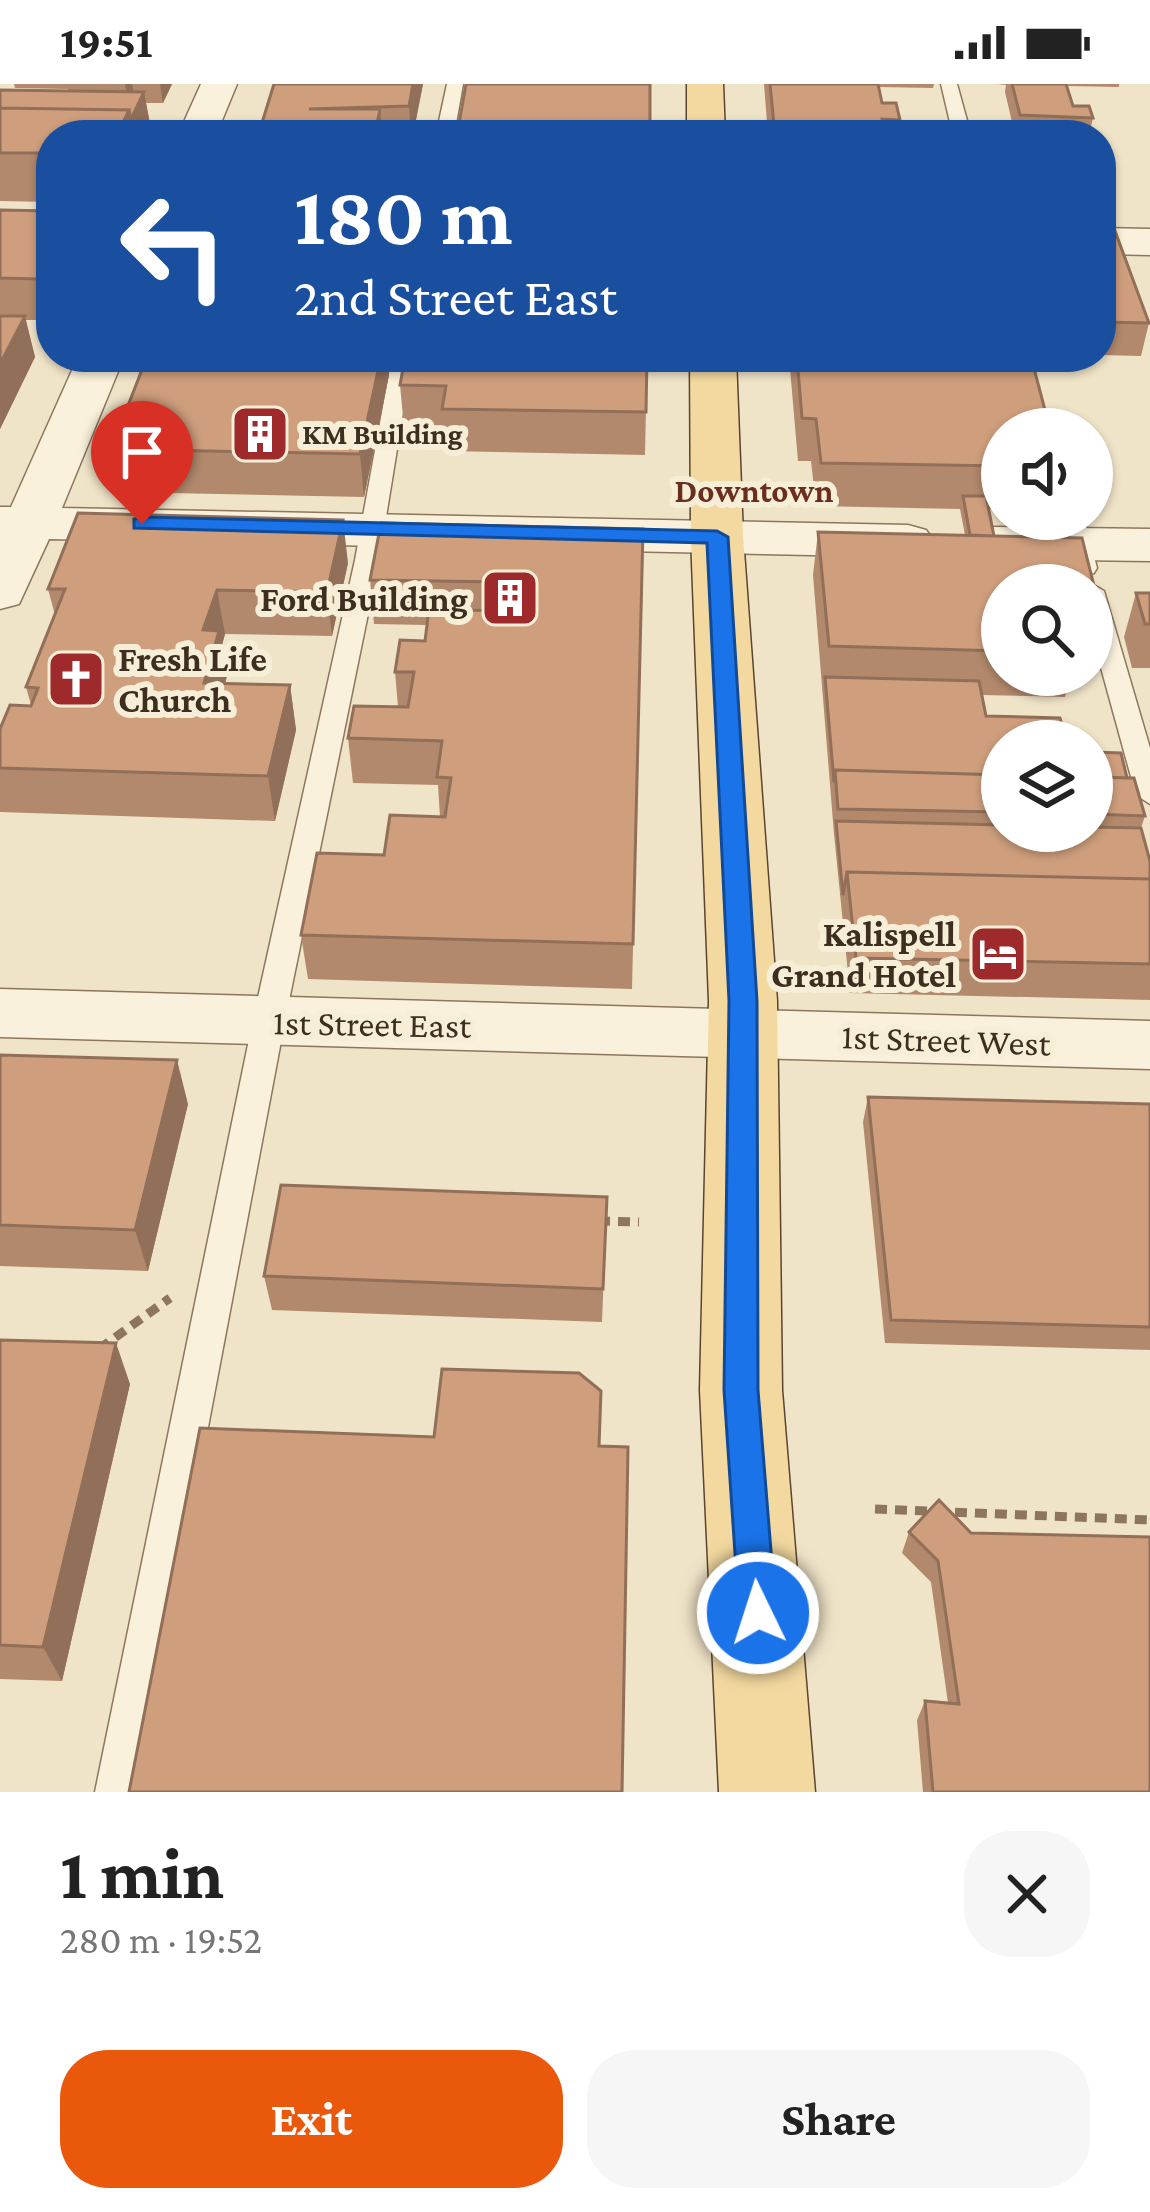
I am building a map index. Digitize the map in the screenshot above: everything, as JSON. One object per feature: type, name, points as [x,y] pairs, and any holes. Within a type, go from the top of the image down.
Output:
[{"type":"main road","points":[[705,84],[706,120]]},
{"type":"main road","points":[[713,372],[717,537],[743,1032],[741,1390],[767,1792]]},
{"type":"street","points":[[203,120],[219,84]]},
{"type":"street","points":[[1116,241],[1150,242]]},
{"type":"street","points":[[0,593],[15,522],[93,372]]},
{"type":"street","points":[[15,522],[978,542],[1083,560],[1150,545]]},
{"type":"street","name":"1st Street East","points":[[0,1013],[743,1032]]},
{"type":"street","name":"1st Street West","points":[[743,1032],[1150,1045]]},
{"type":"lane","points":[[448,120],[455,84]]},
{"type":"lane","points":[[949,85],[958,120]]},
{"type":"lane","points":[[117,1792],[399,372]]},
{"type":"lane","points":[[1083,560],[1150,795]]},
{"type":"path","points":[[591,1220],[639,1222]]},
{"type":"path","points":[[82,1361],[179,1291]]},
{"type":"path","points":[[875,1509],[1150,1520]]},
{"type":"building","points":[[274,84],[413,84],[409,106],[309,109],[380,109],[378,120],[263,120]]},
{"type":"building","points":[[466,84],[650,84],[650,120],[460,120]]},
{"type":"building","points":[[770,84],[878,84],[882,103],[896,103],[900,120],[882,119],[774,120]]},
{"type":"building","points":[[1012,84],[1066,84],[1073,106],[1089,106],[1093,118],[1020,115]]},
{"type":"building","points":[[0,90],[144,92],[131,119],[129,110],[0,108]]},
{"type":"building","points":[[0,108],[129,110],[124,120],[36,120],[36,153],[0,153]]},
{"type":"building","points":[[0,210],[36,211],[36,279],[0,278]]},
{"type":"building","points":[[1116,234],[1149,323],[1116,322]]},
{"type":"building","points":[[0,316],[25,316],[0,364]]},
{"type":"building","points":[[141,372],[378,372],[360,454],[111,449]]},
{"type":"building","points":[[402,372],[647,372],[646,412],[442,409],[446,386],[400,385]]},
{"type":"building","points":[[798,372],[1035,372],[1044,408],[981,408],[981,466],[821,463],[816,419],[802,418]]},
{"type":"building","points":[[963,496],[981,496],[981,535],[970,535]]},
{"type":"building","points":[[78,513],[343,520],[327,592],[217,590],[203,630],[219,631],[204,683],[290,685],[268,776],[0,768],[0,729],[10,705],[31,706],[38,688],[26,687],[65,589],[48,589]]},
{"type":"building","points":[[381,523],[643,529],[633,944],[301,935],[317,853],[384,855],[390,815],[445,817],[451,778],[437,777],[442,741],[348,738],[354,706],[408,707],[414,672],[395,672],[400,640],[425,641],[429,609],[499,611],[502,582],[370,580]]},
{"type":"building","points":[[818,532],[1082,540],[1088,564],[981,564],[981,650],[829,646]]},
{"type":"building","points":[[1136,593],[1150,593],[1150,624],[1145,624]]},
{"type":"building","points":[[825,677],[979,681],[986,716],[1060,718],[981,720],[981,774],[835,770],[834,782]]},
{"type":"building","points":[[1113,753],[1121,753],[1127,778],[1113,778]]},
{"type":"building","points":[[835,770],[981,774],[981,812],[838,809]]},
{"type":"building","points":[[1113,778],[1134,778],[1145,816],[1113,815]]},
{"type":"building","points":[[836,821],[981,824],[981,852],[1113,852],[1113,827],[1141,828],[1150,861],[1150,879],[847,872],[843,895]]},
{"type":"building","points":[[847,872],[1150,879],[1150,964],[856,958]]},
{"type":"building","points":[[0,1055],[177,1060],[135,1230],[0,1225]]},
{"type":"building","points":[[868,1097],[1150,1104],[1150,1327],[891,1320]]},
{"type":"building","points":[[281,1185],[607,1197],[603,1289],[264,1276]]},
{"type":"building","points":[[0,1340],[116,1343],[43,1647],[0,1645]]},
{"type":"building","points":[[442,1369],[579,1373],[601,1391],[599,1446],[628,1447],[622,1792],[129,1792],[200,1428],[434,1437]]},
{"type":"building","points":[[939,1500],[971,1533],[1150,1537],[1150,1792],[933,1792],[925,1701],[959,1704],[938,1561],[909,1532]]},
{"type":"place","name":"KM Building","points":[[260,434]]},
{"type":"place","name":"Ford Building","points":[[510,598]]},
{"type":"place","name":"Fresh Life Church","points":[[76,679]]},
{"type":"place","name":"Kalispell Grand Hotel","points":[[998,954]]},
{"type":"district","name":"Downtown","points":[[754,490]]},
{"type":"route","points":[[142,524],[717,537],[743,1001],[741,1390],[758,1613]]}]
